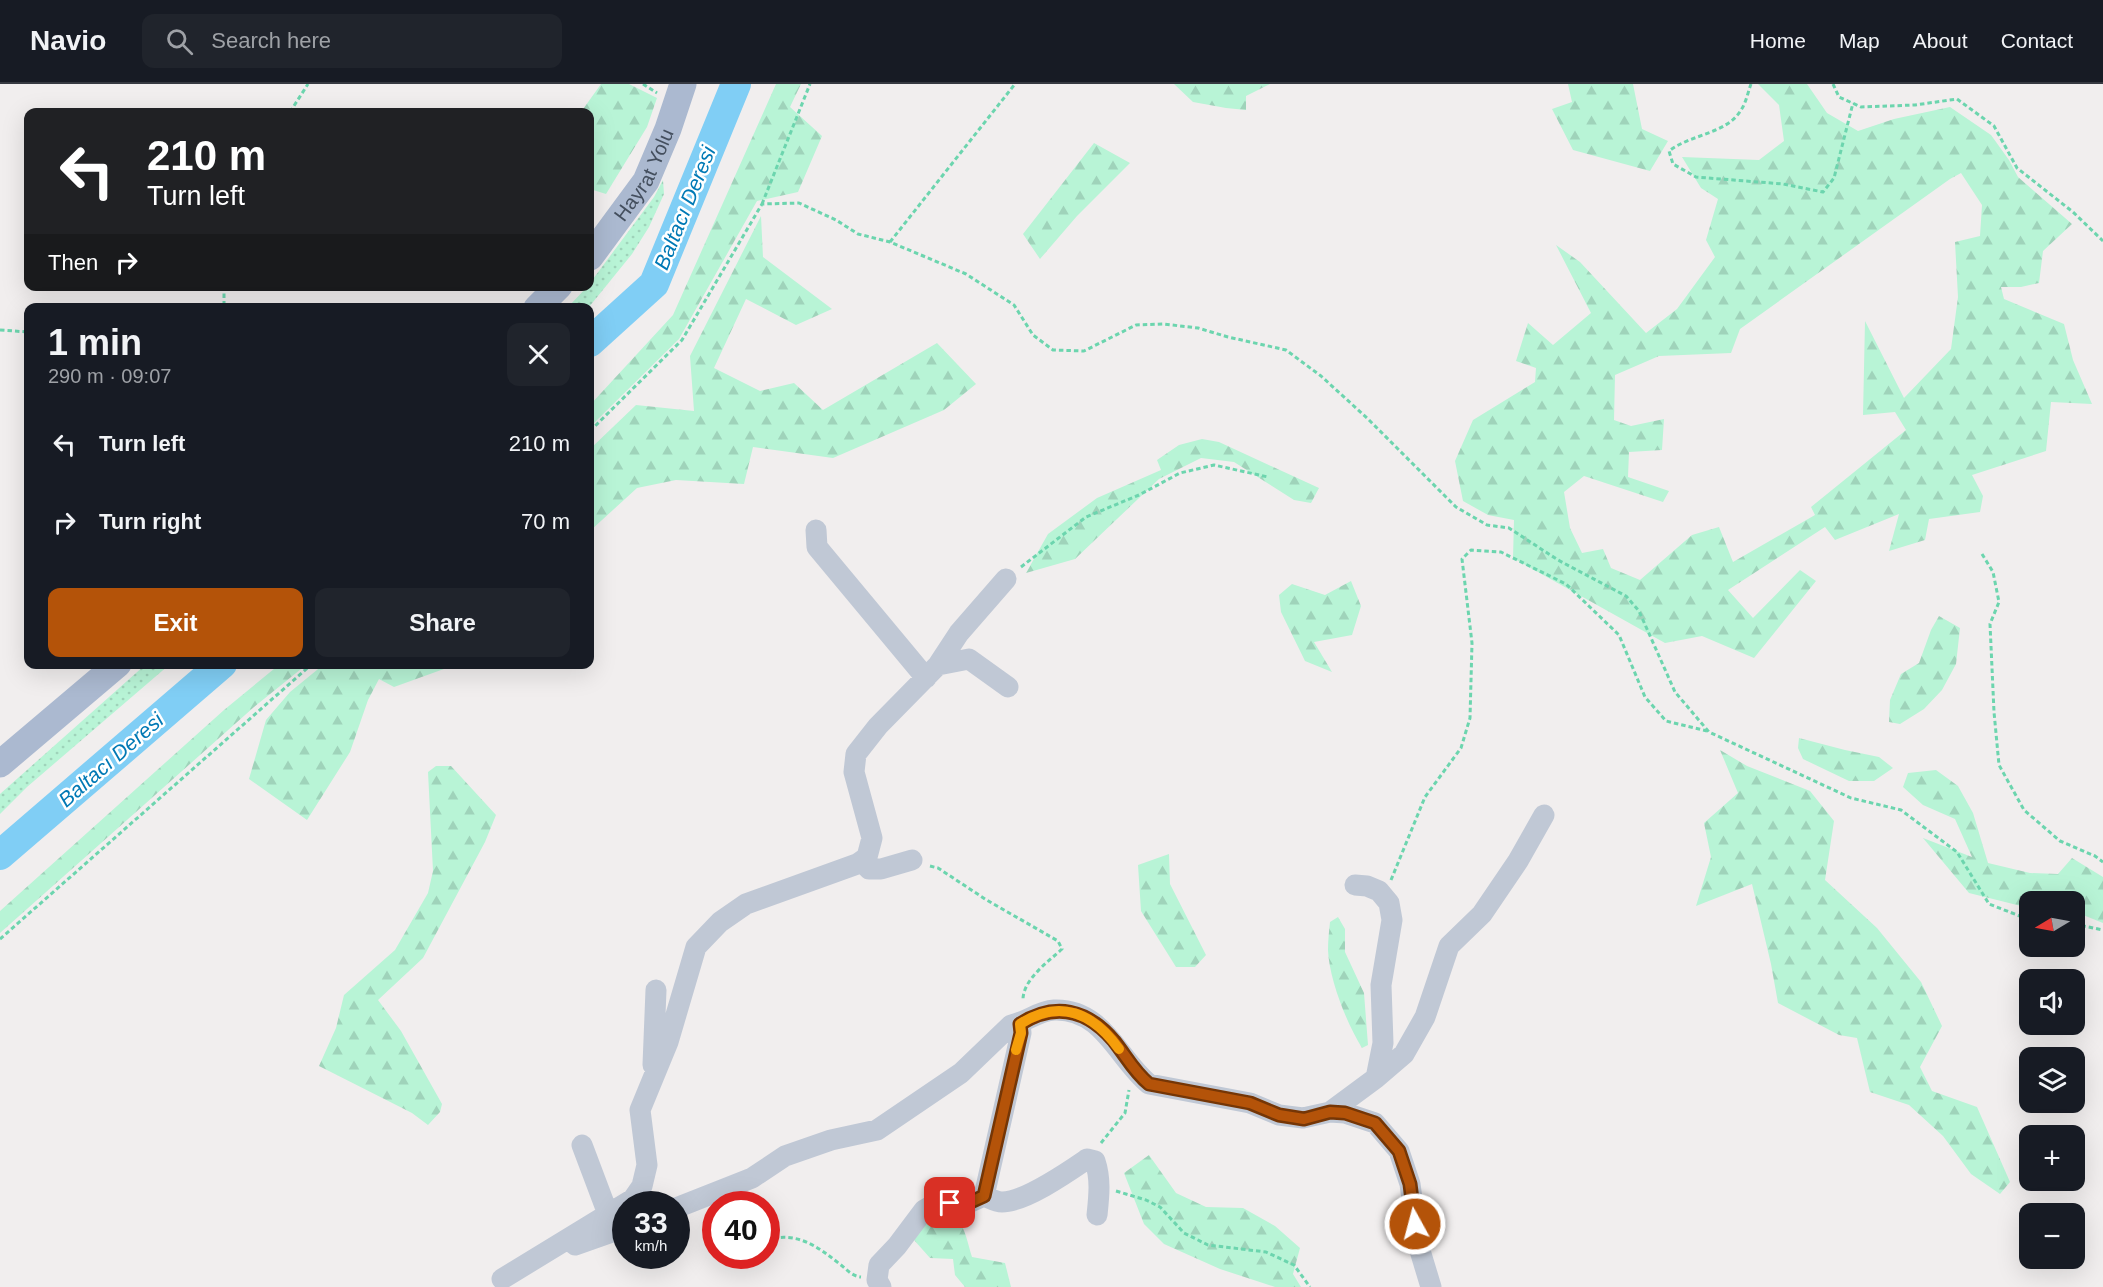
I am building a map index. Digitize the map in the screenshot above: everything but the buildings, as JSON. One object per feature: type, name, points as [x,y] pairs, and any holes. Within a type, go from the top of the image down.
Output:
[{"type":"main road","name":"Hayrat Yolu","points":[[594,252],[646,181],[668,129],[683,84]]},
{"type":"main road","points":[[542,303],[554,291]]},
{"type":"main road","points":[[0,764],[112,669]]},
{"type":"street","points":[[816,530],[817,547],[932,672]]},
{"type":"street","points":[[494,1283],[633,1199],[642,1186],[647,1165],[640,1110],[668,1042],[696,947],[720,922],[746,904],[862,861],[867,857],[872,838],[854,772],[855,754],[878,726],[932,672],[959,633],[1006,579]]},
{"type":"street","points":[[932,672],[969,659],[1008,687]]},
{"type":"street","points":[[1330,1112],[1404,1054],[1425,1017],[1449,946],[1482,914],[1518,861],[1544,815]]},
{"type":"street","points":[[862,861],[869,869],[881,869],[912,860]]},
{"type":"street","points":[[1355,885],[1367,886],[1379,891],[1389,903],[1392,920],[1381,985],[1383,1043],[1376,1078]]},
{"type":"street","points":[[652,1080],[656,990]]},
{"type":"street","points":[[690,1202],[752,1178],[785,1156],[831,1140],[877,1130],[961,1073],[1011,1025],[1042,1012],[1067,1011],[1085,1017],[1101,1028],[1124,1055],[1136,1074],[1149,1084],[1250,1103],[1279,1115],[1304,1119],[1330,1112],[1345,1113],[1375,1123],[1399,1151],[1410,1184],[1418,1244],[1431,1287]]},
{"type":"street","points":[[984,1196],[1022,1022]]},
{"type":"street","points":[[582,1145],[608,1214]]},
{"type":"street","points":[[879,1283],[879,1265],[897,1246],[924,1210],[936,1203],[964,1205],[984,1196],[1002,1202],[1015,1199],[1053,1182],[1087,1159],[1095,1161],[1099,1174],[1097,1215]]},
{"type":"street","points":[[494,1283],[580,1243],[612,1232]]},
{"type":"path","points":[[293,108],[308,84]]},
{"type":"path","points":[[594,427],[682,340],[762,204],[810,84]]},
{"type":"path","points":[[890,242],[1015,84]]},
{"type":"path","points":[[1751,84],[1741,112],[1725,128],[1679,143],[1669,152],[1673,164],[1696,177],[1783,184],[1823,192],[1834,178],[1853,103]]},
{"type":"path","points":[[1833,84],[1839,97],[1861,107],[1915,105],[1957,99],[1994,126],[2017,168],[2073,212],[2103,241]]},
{"type":"path","points":[[762,204],[798,203],[858,234],[890,242],[966,274],[1014,305],[1033,335],[1053,350],[1084,351],[1136,325],[1163,324],[1198,328],[1286,350],[1321,376],[1367,418],[1456,507],[1487,525],[1509,528],[1558,560],[1626,596],[1639,611],[1675,692],[1709,732]]},
{"type":"path","points":[[0,330],[24,332]]},
{"type":"path","points":[[1006,579],[1086,517],[1139,495],[1180,473],[1214,465],[1268,477]]},
{"type":"path","points":[[1383,896],[1425,797],[1461,748],[1470,718],[1472,643],[1462,559],[1471,550],[1501,552],[1566,584],[1619,635],[1645,697],[1666,721],[1709,732],[1851,798],[1901,810],[1957,852],[1989,904],[2019,916]]},
{"type":"path","points":[[1982,554],[1993,572],[1999,602],[1990,624],[1999,765],[2024,810],[2061,841],[2103,862]]},
{"type":"path","points":[[0,939],[306,669]]},
{"type":"path","points":[[912,860],[938,868],[984,899],[1058,941],[1062,948],[1031,979],[1023,994],[1022,1022]]},
{"type":"path","points":[[2085,926],[2103,930]]},
{"type":"path","points":[[1087,1159],[1125,1113],[1129,1091],[1124,1055]]},
{"type":"path","points":[[1100,1187],[1146,1200],[1160,1207],[1184,1233],[1208,1245],[1266,1251],[1294,1265],[1310,1287]]},
{"type":"path","points":[[780,1237],[800,1238],[855,1276],[879,1283]]},
{"type":"green space","points":[[601,84],[629,84],[657,98],[647,127],[606,194],[594,190],[594,108],[584,108]]},
{"type":"green space","points":[[776,84],[801,84],[790,107],[822,136],[798,192],[757,201],[679,339],[594,423],[594,401],[673,315]]},
{"type":"green space","points":[[1174,84],[1270,84],[1246,96],[1246,110],[1193,102]]},
{"type":"green space","points":[[1568,84],[1633,84],[1642,129],[1668,141],[1650,171],[1573,150],[1552,109],[1572,102]]},
{"type":"green space","points":[[1758,84],[1807,84],[1827,113],[1858,131],[1894,119],[1950,107],[1991,135],[2018,177],[2072,224],[2043,251],[2039,283],[2021,287],[2001,287],[2004,299],[2064,324],[2073,360],[2092,404],[2051,402],[2046,451],[1972,475],[1983,496],[1980,512],[1929,519],[1925,540],[1889,551],[1899,514],[1835,540],[1825,527],[1728,590],[1753,618],[1800,570],[1816,581],[1754,658],[1702,636],[1665,643],[1513,558],[1514,520],[1488,515],[1463,501],[1455,461],[1473,420],[1535,382],[1536,368],[1516,361],[1528,323],[1553,345],[1591,313],[1556,245],[1580,262],[1646,333],[1677,309],[1715,257],[1706,240],[1718,199],[1701,188],[1682,157],[1759,160],[1784,141],[1779,105]],"holes":[[[1961,173],[1982,205],[1980,236],[1955,242],[1958,297],[1951,349],[1904,398],[1865,321],[1863,415],[1895,412],[1906,430],[1811,507],[1815,515],[1733,562],[1719,527],[1692,535],[1640,580],[1611,568],[1603,549],[1582,553],[1570,528],[1564,492],[1584,476],[1663,502],[1669,491],[1628,477],[1629,452],[1662,450],[1664,419],[1631,426],[1614,420],[1615,375],[1659,356],[1731,353],[1740,329]]]},
{"type":"green space","points":[[1094,143],[1130,163],[1077,216],[1040,259],[1023,234]]},
{"type":"green space","points":[[663,180],[664,194],[649,227],[632,254],[592,303],[572,303],[583,291],[594,291],[594,278],[654,197]]},
{"type":"green space","points":[[761,216],[763,257],[832,309],[796,325],[746,299],[714,368],[760,391],[794,383],[823,410],[937,343],[976,384],[944,410],[833,458],[753,447],[744,484],[676,480],[637,488],[594,527],[594,445],[636,405],[694,411],[690,356]]},
{"type":"green space","points":[[1202,439],[1219,442],[1319,488],[1311,503],[1294,500],[1234,462],[1201,458],[1159,479],[1075,559],[1026,573],[1048,534],[1097,498],[1161,470],[1157,460],[1179,445]]},
{"type":"green space","points":[[1351,581],[1361,606],[1352,635],[1314,642],[1332,672],[1305,661],[1281,612],[1279,595],[1292,584],[1325,595]]},
{"type":"green space","points":[[1939,616],[1960,628],[1956,664],[1942,690],[1924,709],[1900,724],[1889,722],[1890,700],[1901,674],[1919,663],[1931,630]]},
{"type":"green space","points":[[141,669],[164,669],[27,787],[0,814],[0,794]]},
{"type":"green space","points":[[274,669],[301,669],[254,707],[0,933],[0,911],[224,710]]},
{"type":"green space","points":[[318,669],[444,669],[394,687],[379,679],[368,700],[350,752],[307,820],[249,779],[266,720],[290,692]]},
{"type":"green space","points":[[1799,738],[1879,757],[1893,768],[1874,781],[1849,781],[1803,759],[1798,748]]},
{"type":"green space","points":[[1720,750],[1747,766],[1810,791],[1834,821],[1825,880],[1877,928],[1921,982],[1942,1026],[1920,1067],[1932,1091],[1977,1107],[2010,1182],[2000,1194],[1971,1174],[1943,1136],[1909,1105],[1870,1092],[1857,1038],[1839,1035],[1778,1003],[1752,884],[1696,906],[1711,857],[1704,823],[1738,793]]},
{"type":"green space","points":[[436,766],[451,766],[496,815],[485,842],[423,958],[378,1000],[401,1031],[442,1104],[440,1112],[428,1125],[412,1113],[319,1066],[336,1028],[344,995],[395,950],[428,893],[433,871],[428,772]]},
{"type":"green space","points":[[1936,770],[1958,786],[1973,813],[1988,863],[2030,873],[2058,874],[2072,858],[2103,877],[2103,923],[2085,916],[2085,891],[2019,891],[2019,906],[1969,893],[1923,838],[1972,857],[1955,819],[1923,805],[1903,787],[1908,773]]},
{"type":"green space","points":[[1169,854],[1170,884],[1206,955],[1195,967],[1176,967],[1141,911],[1138,865]]},
{"type":"green space","points":[[1338,917],[1345,929],[1345,952],[1364,993],[1368,1045],[1362,1048],[1350,1027],[1340,1001],[1329,962],[1330,922]]},
{"type":"green space","points":[[1149,1155],[1176,1193],[1206,1207],[1243,1208],[1275,1226],[1300,1248],[1293,1274],[1301,1287],[1275,1287],[1220,1269],[1164,1244],[1144,1224],[1124,1173]]},
{"type":"green space","points":[[934,1211],[944,1213],[958,1221],[965,1232],[972,1257],[1005,1263],[1011,1287],[965,1287],[955,1275],[953,1259],[930,1258],[914,1240]]},
{"type":"waterway","name":"Baltacı Deresi","points":[[594,338],[654,284],[736,84]]},
{"type":"waterway","name":"Baltacı Deresi","points":[[0,855],[216,669]]},
{"type":"slow traffic","points":[[1016,1050],[1021,1033],[1020,1024],[1042,1012],[1055,1010],[1085,1017],[1101,1028],[1119,1049]]},
{"type":"route","points":[[950,1203],[964,1205],[984,1196],[1021,1033],[1020,1024],[1042,1012],[1055,1010],[1085,1017],[1101,1028],[1136,1074],[1149,1084],[1250,1103],[1279,1115],[1304,1119],[1330,1112],[1345,1113],[1375,1123],[1399,1151],[1410,1184],[1415,1224]]}]
